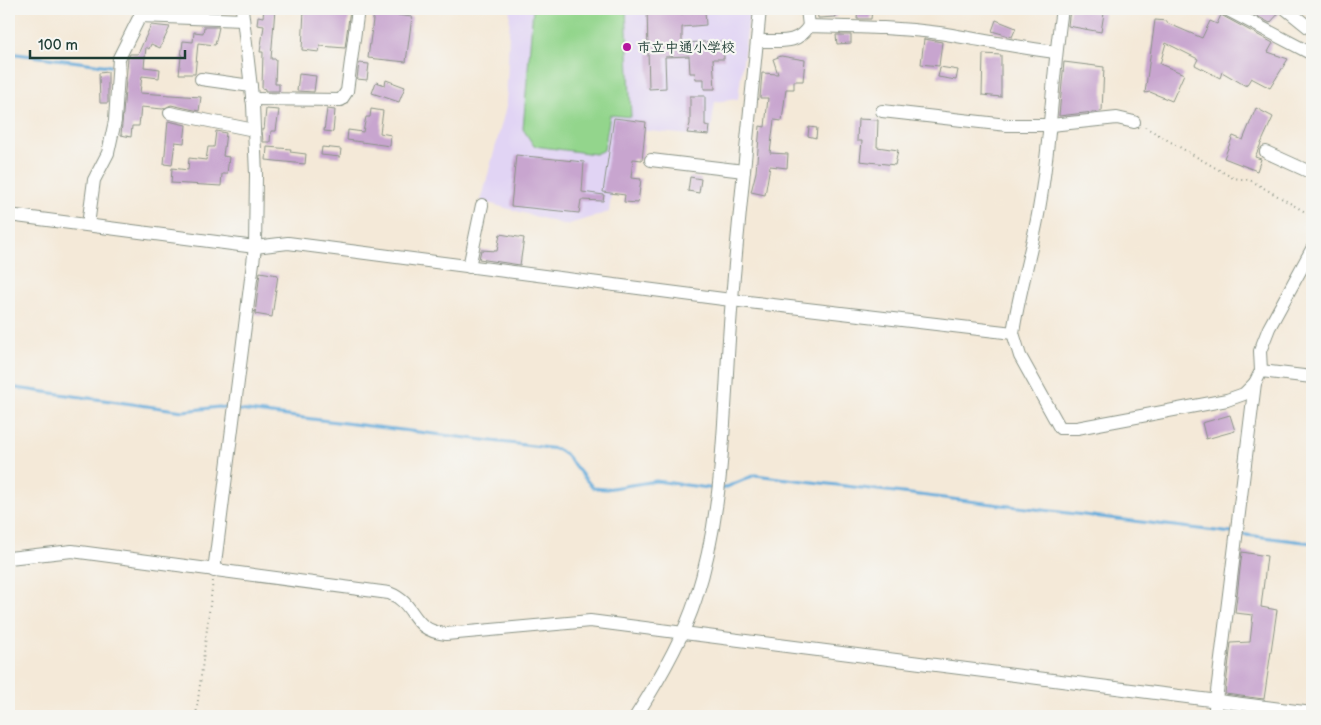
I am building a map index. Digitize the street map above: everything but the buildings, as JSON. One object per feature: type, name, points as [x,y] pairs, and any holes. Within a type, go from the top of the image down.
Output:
[{"type":"street","points":[[201,79],[251,92],[341,100],[348,91],[358,9]]},
{"type":"street","points":[[636,716],[682,634],[696,599],[712,537],[720,473],[731,300],[760,9]]},
{"type":"street","points":[[757,41],[797,40],[803,36],[809,26],[807,9]]},
{"type":"street","points":[[1062,9],[1055,52],[1050,125],[1039,210],[1017,305],[1013,332],[1020,356],[1060,428],[1077,428],[1227,400],[1244,394],[1255,383],[1261,371],[1260,351],[1269,328],[1312,249]]},
{"type":"street","points":[[1226,9],[1248,13],[1312,54]]},
{"type":"street","points":[[1286,9],[1312,30]]},
{"type":"street","points":[[88,226],[94,180],[108,153],[115,121],[119,58],[140,12],[242,14],[254,130],[255,247],[214,571]]},
{"type":"street","points":[[809,26],[938,33],[977,42],[1055,52]]},
{"type":"street","points":[[882,111],[1007,125],[1050,125],[1117,118],[1134,122]]},
{"type":"street","points":[[170,113],[254,130]]},
{"type":"street","points":[[1266,152],[1312,173]]},
{"type":"street","points":[[652,160],[744,171]]},
{"type":"street","points":[[469,267],[482,205]]},
{"type":"street","points":[[9,216],[255,247],[288,243],[731,300],[1013,332]]},
{"type":"street","points":[[1261,371],[1312,377]]},
{"type":"street","points":[[1214,716],[1255,383]]},
{"type":"street","points":[[9,558],[72,551],[389,593],[399,597],[423,627],[432,633],[446,634],[590,622],[1312,713]]},
{"type":"path","points":[[1134,122],[1191,152],[1233,178],[1250,180],[1312,216]]},
{"type":"path","points":[[196,716],[214,571]]},
{"type":"shaded area","points":[[510,9],[750,9],[738,99],[715,102],[710,137],[620,128],[609,212],[566,225],[481,201],[506,107]]},
{"type":"green space","points":[[533,9],[626,9],[631,117],[610,115],[604,150],[595,154],[534,146],[523,129]]},
{"type":"waterway","points":[[1211,9],[1224,13]]},
{"type":"waterway","points":[[9,53],[110,66]]},
{"type":"waterway","points":[[9,387],[183,411],[219,407],[233,409]]},
{"type":"waterway","points":[[239,410],[557,449],[566,455],[593,488],[606,489],[656,481],[716,489]]},
{"type":"waterway","points":[[722,489],[755,475],[1232,533]]},
{"type":"waterway","points":[[1238,534],[1312,543]]},
{"type":"place","name":"市立中通小学校","points":[[627,47]]}]
